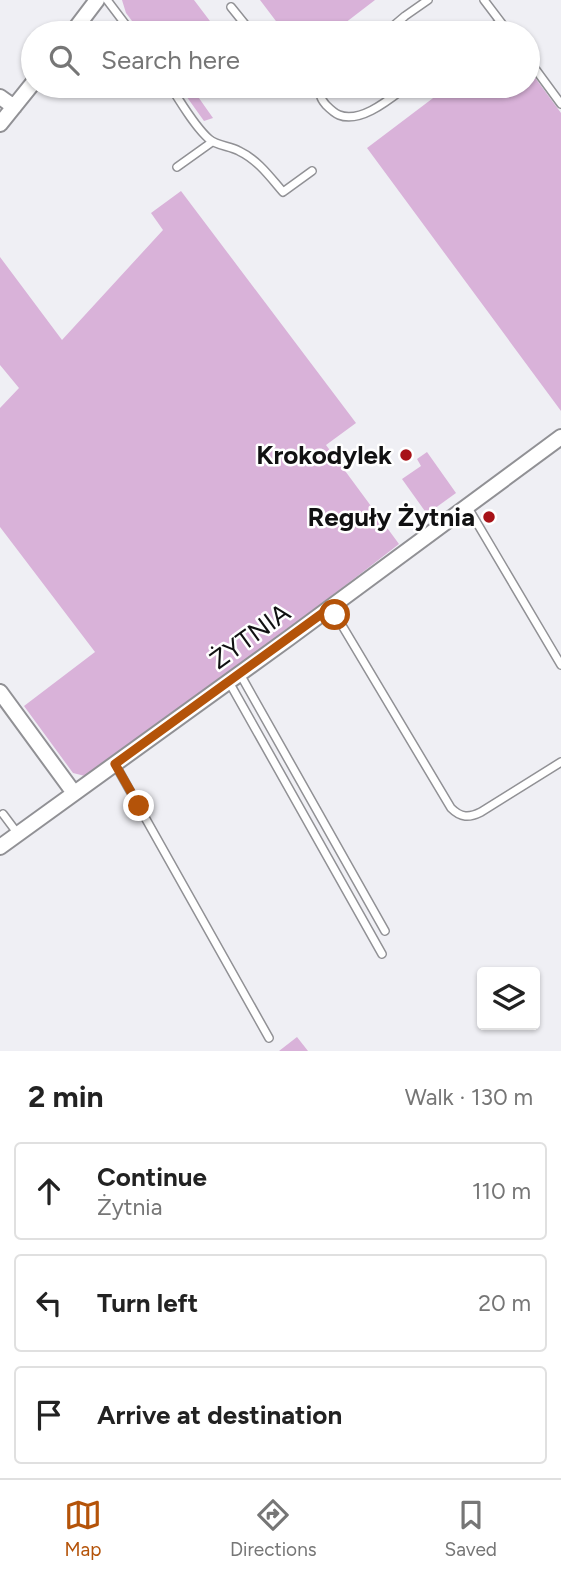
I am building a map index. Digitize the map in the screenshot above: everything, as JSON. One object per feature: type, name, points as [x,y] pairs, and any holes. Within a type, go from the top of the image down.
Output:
[{"type":"street","points":[[81,21],[97,0]]},
{"type":"street","points":[[0,97],[14,107]]},
{"type":"street","points":[[0,124],[21,98]]},
{"type":"street","name":"ŻYTNIA","points":[[0,847],[561,437]]},
{"type":"street","points":[[0,692],[75,793]]},
{"type":"lane","points":[[107,0],[123,21]]},
{"type":"lane","points":[[399,21],[428,0]]},
{"type":"lane","points":[[484,0],[499,21]]},
{"type":"lane","points":[[231,7],[242,21]]},
{"type":"lane","points":[[540,75],[561,104]]},
{"type":"lane","points":[[178,98],[212,142],[247,155],[261,166],[283,192],[312,171]]},
{"type":"lane","points":[[321,98],[337,114],[344,116],[360,115],[389,98]]},
{"type":"lane","points":[[177,167],[212,142]]},
{"type":"lane","points":[[467,506],[561,666]]},
{"type":"lane","points":[[331,607],[457,814],[465,817],[481,813],[561,762]]},
{"type":"lane","points":[[234,678],[385,931]]},
{"type":"lane","points":[[234,678],[239,698],[382,954]]},
{"type":"lane","points":[[115,764],[269,1038]]},
{"type":"lane","points":[[3,814],[18,834]]},
{"type":"shaded area","points":[[122,0],[194,0],[210,21],[132,21]]},
{"type":"shaded area","points":[[260,0],[375,0],[348,21],[276,21]]},
{"type":"shaded area","points":[[540,84],[561,113],[561,411],[367,148],[433,98],[540,98]]},
{"type":"shaded area","points":[[188,98],[199,98],[213,118],[204,121]]},
{"type":"shaded area","points":[[181,191],[356,423],[326,445],[399,544],[283,633],[85,776],[73,773],[24,706],[95,652],[0,527],[0,408],[19,388],[0,365],[0,257],[62,340],[163,230],[151,213]]},
{"type":"shaded area","points":[[427,452],[456,493],[427,514],[402,479],[421,466],[417,459]]},
{"type":"shaded area","points":[[297,1037],[308,1051],[279,1051]]},
{"type":"place","name":"Krokodylek","points":[[406,455]]},
{"type":"place","name":"Reguły Żytnia","points":[[489,517]]},
{"type":"route","points":[[139,806],[115,764],[331,607],[335,615]]}]
